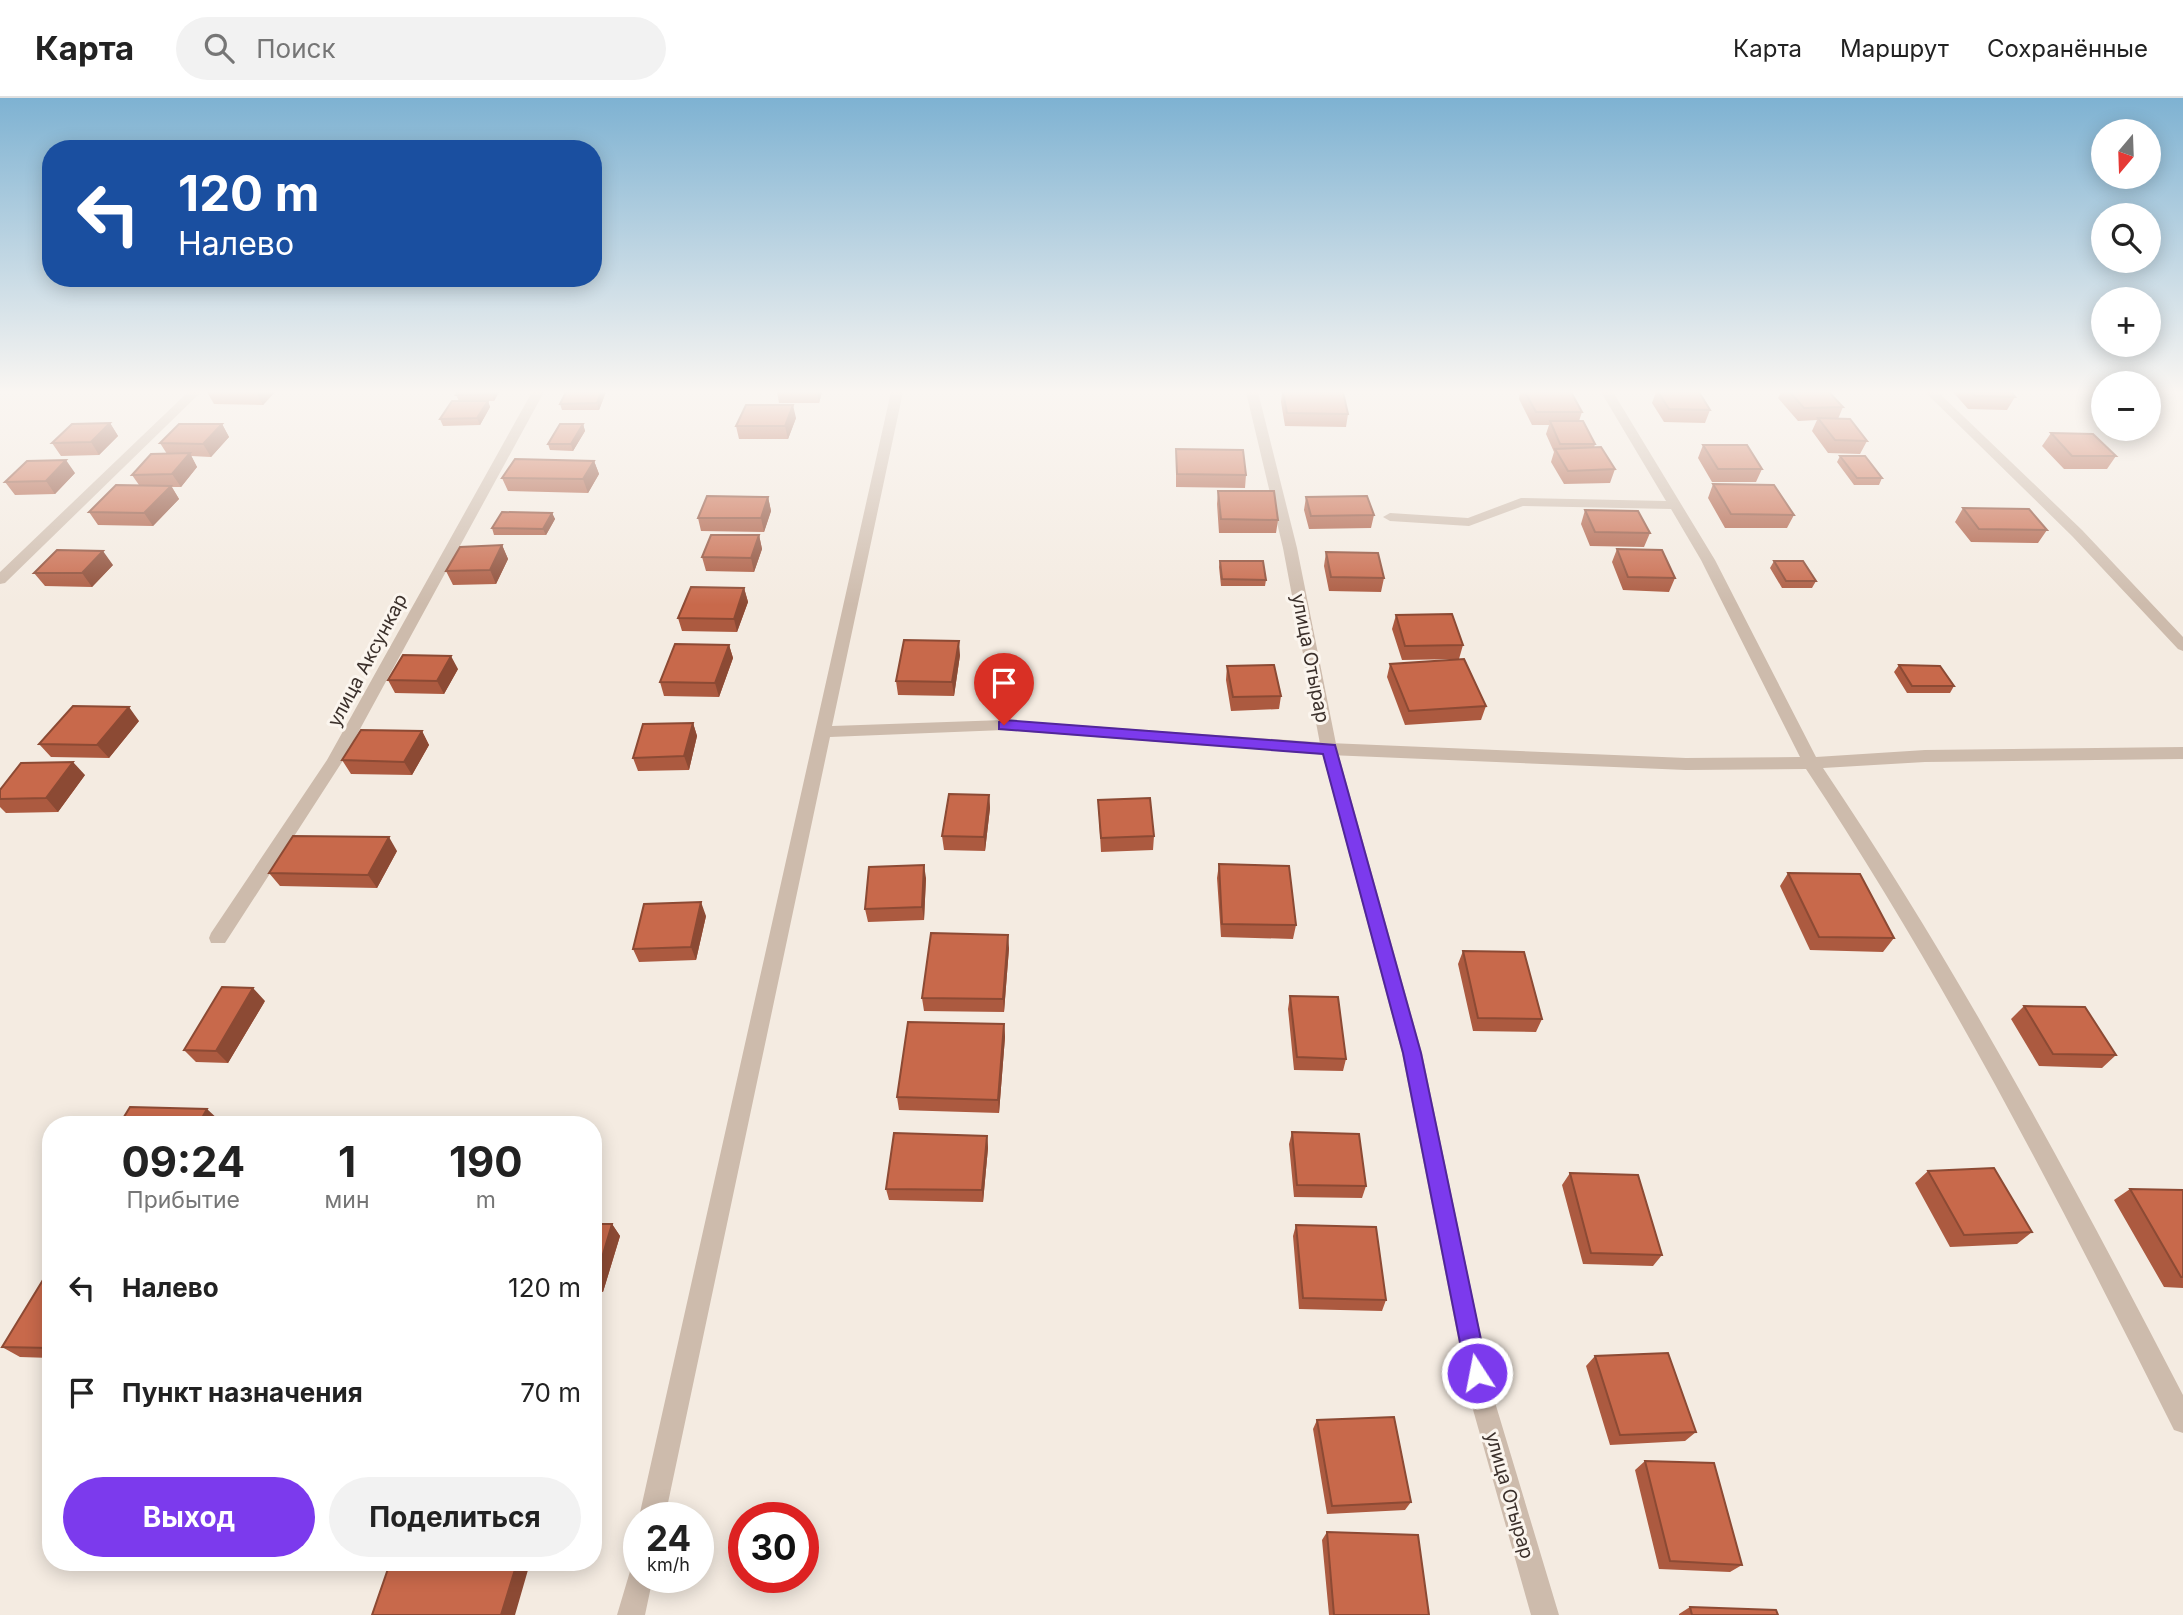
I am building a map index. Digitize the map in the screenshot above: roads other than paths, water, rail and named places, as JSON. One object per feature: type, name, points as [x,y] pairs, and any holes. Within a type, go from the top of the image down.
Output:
[{"type":"street","points":[[0,580],[122,463]]},
{"type":"street","name":"улица Аксункар","points":[[218,938],[334,762],[498,463]]},
{"type":"street","points":[[655,1502],[882,463]]},
{"type":"street","name":"улица Отырар","points":[[1269,463],[1290,548],[1329,749],[1412,1053],[1482,1399],[1545,1615]]},
{"type":"street","points":[[1650,463],[1707,560],[1811,763],[1874,855],[2064,1188],[2183,1421]]},
{"type":"street","points":[[2004,463],[2077,533],[2183,646]]},
{"type":"street","points":[[1390,517],[1469,522],[1521,502],[1675,505]]},
{"type":"street","points":[[823,732],[1004,725],[1329,749],[1686,764],[1811,763],[1925,756],[2183,753]]},
{"type":"street","points":[[631,1615],[636,1593]]}]
